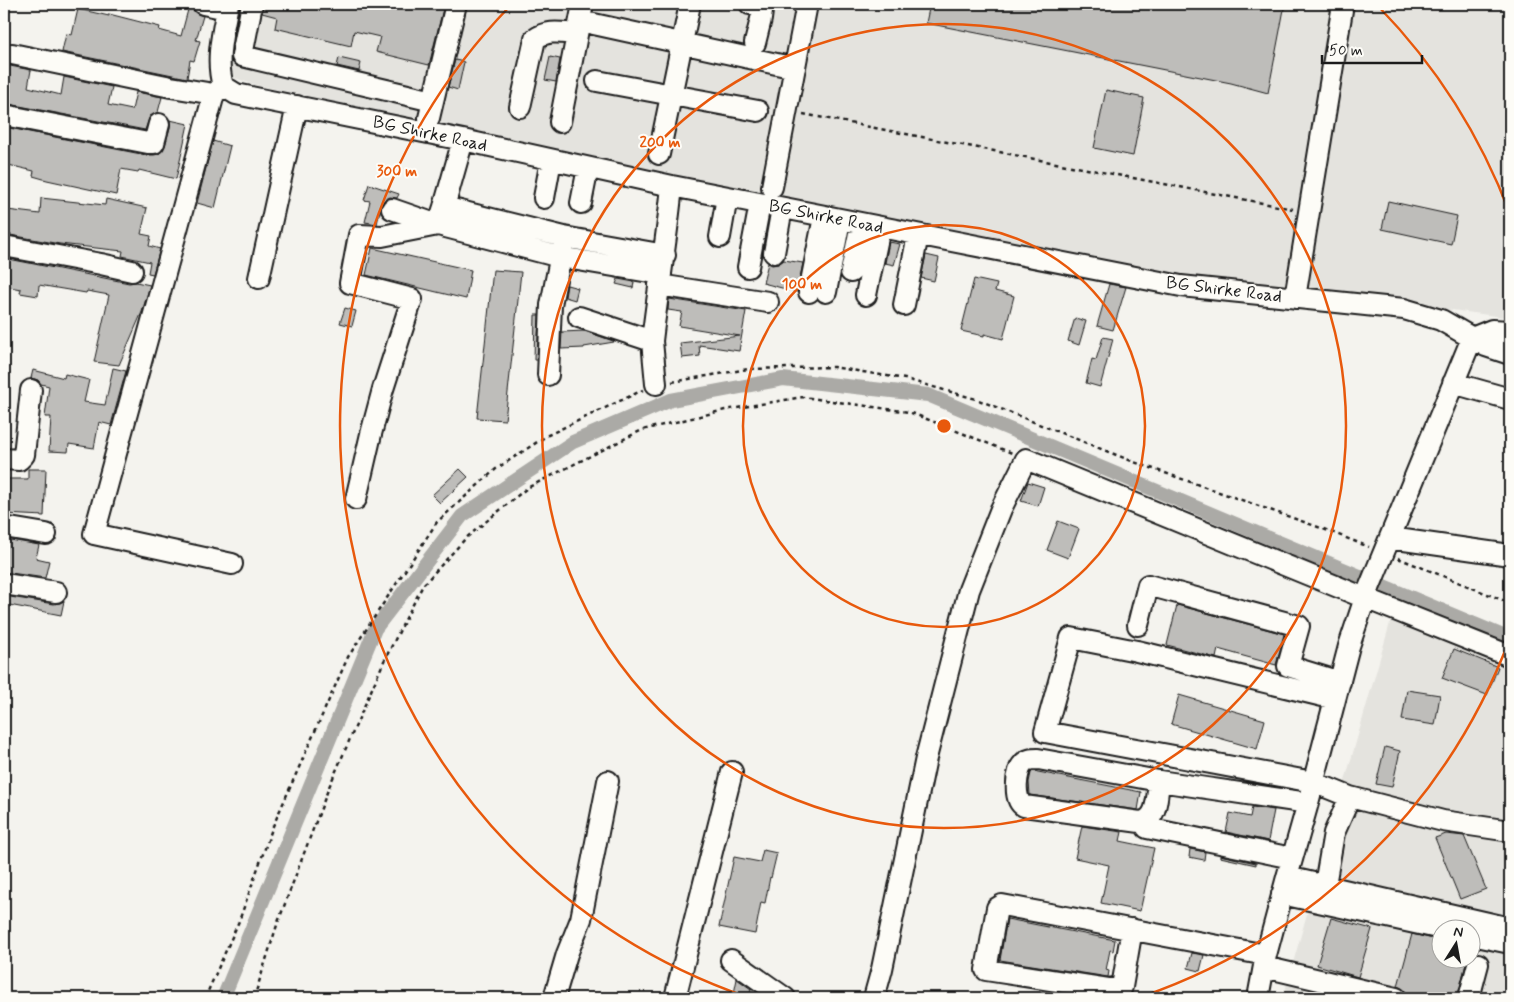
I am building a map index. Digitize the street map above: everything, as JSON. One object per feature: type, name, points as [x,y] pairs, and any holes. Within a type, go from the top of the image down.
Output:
[{"type":"street","points":[[203,4],[227,6],[220,41],[219,90],[94,534],[232,564]]},
{"type":"street","points":[[252,4],[242,56],[431,110],[456,4]]},
{"type":"street","points":[[659,154],[690,4]]},
{"type":"street","points":[[750,4],[755,5],[762,11],[755,43]]},
{"type":"street","points":[[772,186],[807,4]]},
{"type":"street","points":[[1295,298],[1342,4]]},
{"type":"street","points":[[560,122],[580,20]]},
{"type":"street","points":[[520,107],[535,39],[541,34],[580,20],[795,68]]},
{"type":"street","name":"BG Shirke Road","points":[[12,54],[171,87],[219,90],[832,219],[1182,286],[1404,310],[1441,320],[1486,346],[1510,354]]},
{"type":"street","points":[[597,81],[758,111]]},
{"type":"street","points":[[259,278],[296,106]]},
{"type":"street","points":[[4,114],[148,143],[154,143],[159,124]]},
{"type":"street","points":[[441,216],[463,140]]},
{"type":"street","points":[[544,198],[551,160]]},
{"type":"street","points":[[581,203],[588,168]]},
{"type":"street","points":[[656,384],[652,341],[672,186]]},
{"type":"street","points":[[720,237],[727,197]]},
{"type":"street","points":[[748,268],[760,204]]},
{"type":"street","points":[[774,253],[782,208]]},
{"type":"street","points":[[392,210],[441,216],[564,237],[662,271],[768,302]]},
{"type":"street","points":[[356,499],[383,389],[412,299],[350,283],[359,235],[382,236],[441,216],[560,257],[662,271]]},
{"type":"street","points":[[818,292],[832,219]]},
{"type":"street","points":[[851,272],[870,226]]},
{"type":"street","points":[[866,295],[870,226]]},
{"type":"street","points":[[904,305],[918,236]]},
{"type":"street","points":[[548,375],[552,305],[564,237]]},
{"type":"street","points":[[4,246],[132,271]]},
{"type":"street","points":[[579,317],[652,341]]},
{"type":"street","points":[[1258,998],[1265,961],[1287,876],[1349,646],[1366,593],[1385,552],[1472,338],[1492,330],[1510,331]]},
{"type":"street","points":[[1453,383],[1510,399]]},
{"type":"street","points":[[4,459],[19,460],[24,455],[31,390]]},
{"type":"street","points":[[874,998],[882,969],[926,758],[970,590],[1001,509],[1026,459],[1366,593],[1510,656]]},
{"type":"street","points":[[4,527],[46,534]]},
{"type":"street","points":[[1385,552],[1510,555]]},
{"type":"street","points":[[4,584],[56,592]]},
{"type":"street","points":[[1138,625],[1148,585],[1299,626],[1288,666],[1338,690]]},
{"type":"street","points":[[1338,690],[1071,638],[1045,732],[1313,782],[1350,796],[1443,821],[1510,831]]},
{"type":"street","points":[[1159,781],[1154,811],[1146,821],[1140,822],[1024,806],[1017,799],[1016,790],[1020,767],[1029,759],[1038,759],[1159,781],[1308,803]]},
{"type":"street","points":[[676,998],[732,772]]},
{"type":"street","points":[[554,998],[567,954],[581,919],[608,781]]},
{"type":"street","points":[[1320,884],[1334,833],[1350,796]]},
{"type":"street","points":[[1147,828],[1432,925]]},
{"type":"street","points":[[1287,876],[1510,928]]},
{"type":"street","points":[[1132,929],[1122,987],[1108,989],[986,970],[997,908],[1002,905],[1132,929],[1265,961],[1396,998]]},
{"type":"street","points":[[1482,937],[1510,943]]},
{"type":"street","points":[[731,960],[785,998]]},
{"type":"street","points":[[1469,998],[1476,970]]},
{"type":"path","points":[[787,110],[1309,212]]},
{"type":"path","points":[[204,998],[239,920],[272,826],[348,657],[437,522],[496,469],[548,435],[656,384],[748,369],[833,367],[905,379],[976,399],[1134,462],[1385,552],[1510,603]]},
{"type":"path","points":[[254,998],[277,925],[329,787],[384,661],[423,585],[466,538],[527,488],[642,430],[725,410],[802,397],[909,412],[1026,459]]},
{"type":"shaded area","points":[[240,4],[1510,4],[1510,318],[1322,292],[1177,278],[1021,247],[255,85],[235,78],[230,71],[228,58]]},
{"type":"shaded area","points":[[1392,616],[1510,667],[1510,998],[1283,998]]},
{"type":"building","points":[[264,4],[444,5],[429,65],[376,52],[380,37],[354,31],[351,46],[275,28],[277,17],[262,13]]},
{"type":"building","points":[[930,4],[1285,4],[1268,93],[1231,83],[926,23]]},
{"type":"building","points":[[189,6],[196,13],[203,16],[196,40],[200,41],[194,61],[190,60],[187,78],[62,52],[66,34],[72,35],[78,9],[109,16],[109,14],[160,27],[159,30],[181,36]]},
{"type":"building","points":[[550,57],[560,59],[556,82],[545,80]]},
{"type":"building","points":[[339,58],[361,63],[359,71],[337,66]]},
{"type":"building","points":[[455,60],[464,62],[458,90],[448,87]]},
{"type":"building","points":[[4,62],[10,66],[31,70],[28,87],[61,95],[64,77],[112,87],[108,105],[132,110],[136,92],[162,97],[158,112],[150,116],[145,130],[4,103]]},
{"type":"building","points":[[1106,90],[1144,98],[1133,156],[1094,148]]},
{"type":"building","points":[[170,120],[188,124],[176,179],[139,170],[138,172],[121,169],[116,195],[47,180],[33,176],[34,171],[4,164],[4,127],[154,155],[159,154],[165,146]]},
{"type":"building","points":[[213,141],[230,146],[215,208],[197,203]]},
{"type":"building","points":[[369,184],[399,194],[397,198],[390,197],[384,200],[377,224],[365,222],[370,201],[364,200]]},
{"type":"building","points":[[41,198],[105,205],[106,199],[147,208],[141,234],[151,236],[149,246],[160,249],[153,274],[148,273],[150,262],[122,256],[123,251],[60,244],[5,234],[7,210],[40,214]]},
{"type":"building","points":[[1388,201],[1457,216],[1451,244],[1382,229]]},
{"type":"building","points":[[889,242],[900,244],[894,265],[885,263]]},
{"type":"building","points":[[372,248],[471,270],[466,299],[366,275]]},
{"type":"building","points":[[926,255],[939,258],[934,281],[921,278]]},
{"type":"building","points":[[4,258],[129,283],[136,282],[150,285],[142,312],[119,365],[94,362],[109,295],[39,285],[38,296],[20,293],[21,289],[4,286]]},
{"type":"building","points":[[784,260],[803,263],[797,292],[763,283],[768,263],[772,265],[778,264]]},
{"type":"building","points":[[493,270],[521,272],[505,420],[477,418]]},
{"type":"building","points":[[618,279],[634,282],[633,288],[616,284]]},
{"type":"building","points":[[974,279],[997,284],[995,291],[1014,296],[1003,339],[961,331]]},
{"type":"building","points":[[1109,284],[1126,287],[1113,330],[1097,326]]},
{"type":"building","points":[[567,285],[578,288],[575,300],[565,297]]},
{"type":"building","points":[[669,299],[746,311],[739,351],[699,345],[700,356],[682,358],[680,343],[740,336],[679,326],[682,312],[668,310]]},
{"type":"building","points":[[345,308],[356,311],[352,326],[340,323]]},
{"type":"building","points":[[535,315],[539,315],[537,360],[534,360]]},
{"type":"building","points":[[1075,318],[1086,321],[1079,345],[1068,341]]},
{"type":"building","points":[[585,331],[614,342],[584,348],[561,349],[562,332]]},
{"type":"building","points":[[1103,337],[1113,339],[1100,387],[1086,383],[1092,359],[1096,360]]},
{"type":"building","points":[[113,368],[126,371],[111,425],[99,422],[94,448],[69,444],[68,452],[49,451],[51,417],[45,417],[49,386],[31,378],[33,370],[64,378],[65,374],[89,380],[84,402],[105,405]]},
{"type":"building","points":[[28,469],[46,469],[44,516],[4,514],[4,479],[28,479]]},
{"type":"building","points":[[460,469],[468,477],[440,503],[432,495]]},
{"type":"building","points":[[1028,482],[1044,487],[1038,506],[1021,501]]},
{"type":"building","points":[[1058,521],[1079,529],[1068,558],[1047,550]]},
{"type":"building","points":[[5,539],[39,545],[36,558],[49,561],[45,578],[4,572]]},
{"type":"building","points":[[4,596],[54,604],[64,601],[61,615],[4,604]]},
{"type":"building","points":[[1177,605],[1284,634],[1276,665],[1218,649],[1216,658],[1167,645]]},
{"type":"building","points":[[1454,649],[1498,667],[1487,695],[1442,678]]},
{"type":"building","points":[[1407,690],[1440,695],[1435,725],[1402,720]]},
{"type":"building","points":[[1179,695],[1265,720],[1257,749],[1171,724]]},
{"type":"building","points":[[1385,747],[1400,751],[1392,787],[1376,784]]},
{"type":"building","points":[[1033,771],[1141,792],[1138,810],[1030,795],[1029,782]]},
{"type":"building","points":[[1252,807],[1274,810],[1268,841],[1226,832],[1230,813],[1250,817]]},
{"type":"building","points":[[1082,826],[1122,832],[1120,841],[1154,848],[1140,911],[1101,903],[1109,865],[1075,858]]},
{"type":"building","points":[[1446,834],[1464,836],[1486,889],[1460,899],[1435,838]]},
{"type":"building","points":[[1190,849],[1205,852],[1204,860],[1189,857]]},
{"type":"building","points":[[763,850],[777,853],[765,903],[761,902],[755,934],[719,927],[734,857],[760,862]]},
{"type":"building","points":[[1220,855],[1256,863],[1256,865],[1220,857]]},
{"type":"building","points":[[1331,918],[1372,929],[1358,977],[1317,965]]},
{"type":"building","points":[[1007,919],[1115,940],[1113,951],[1110,950],[1106,970],[1109,971],[1108,977],[1000,960]]},
{"type":"building","points":[[1412,934],[1432,939],[1432,970],[1464,970],[1457,998],[1408,998],[1404,990],[1398,986]]},
{"type":"building","points":[[1192,953],[1204,955],[1200,971],[1188,968]]},
{"type":"building","points":[[737,979],[751,989],[749,998],[733,998]]},
{"type":"waterway","points":[[223,998],[375,629],[462,516],[573,442],[671,400],[783,379],[928,395],[1510,639]]}]
